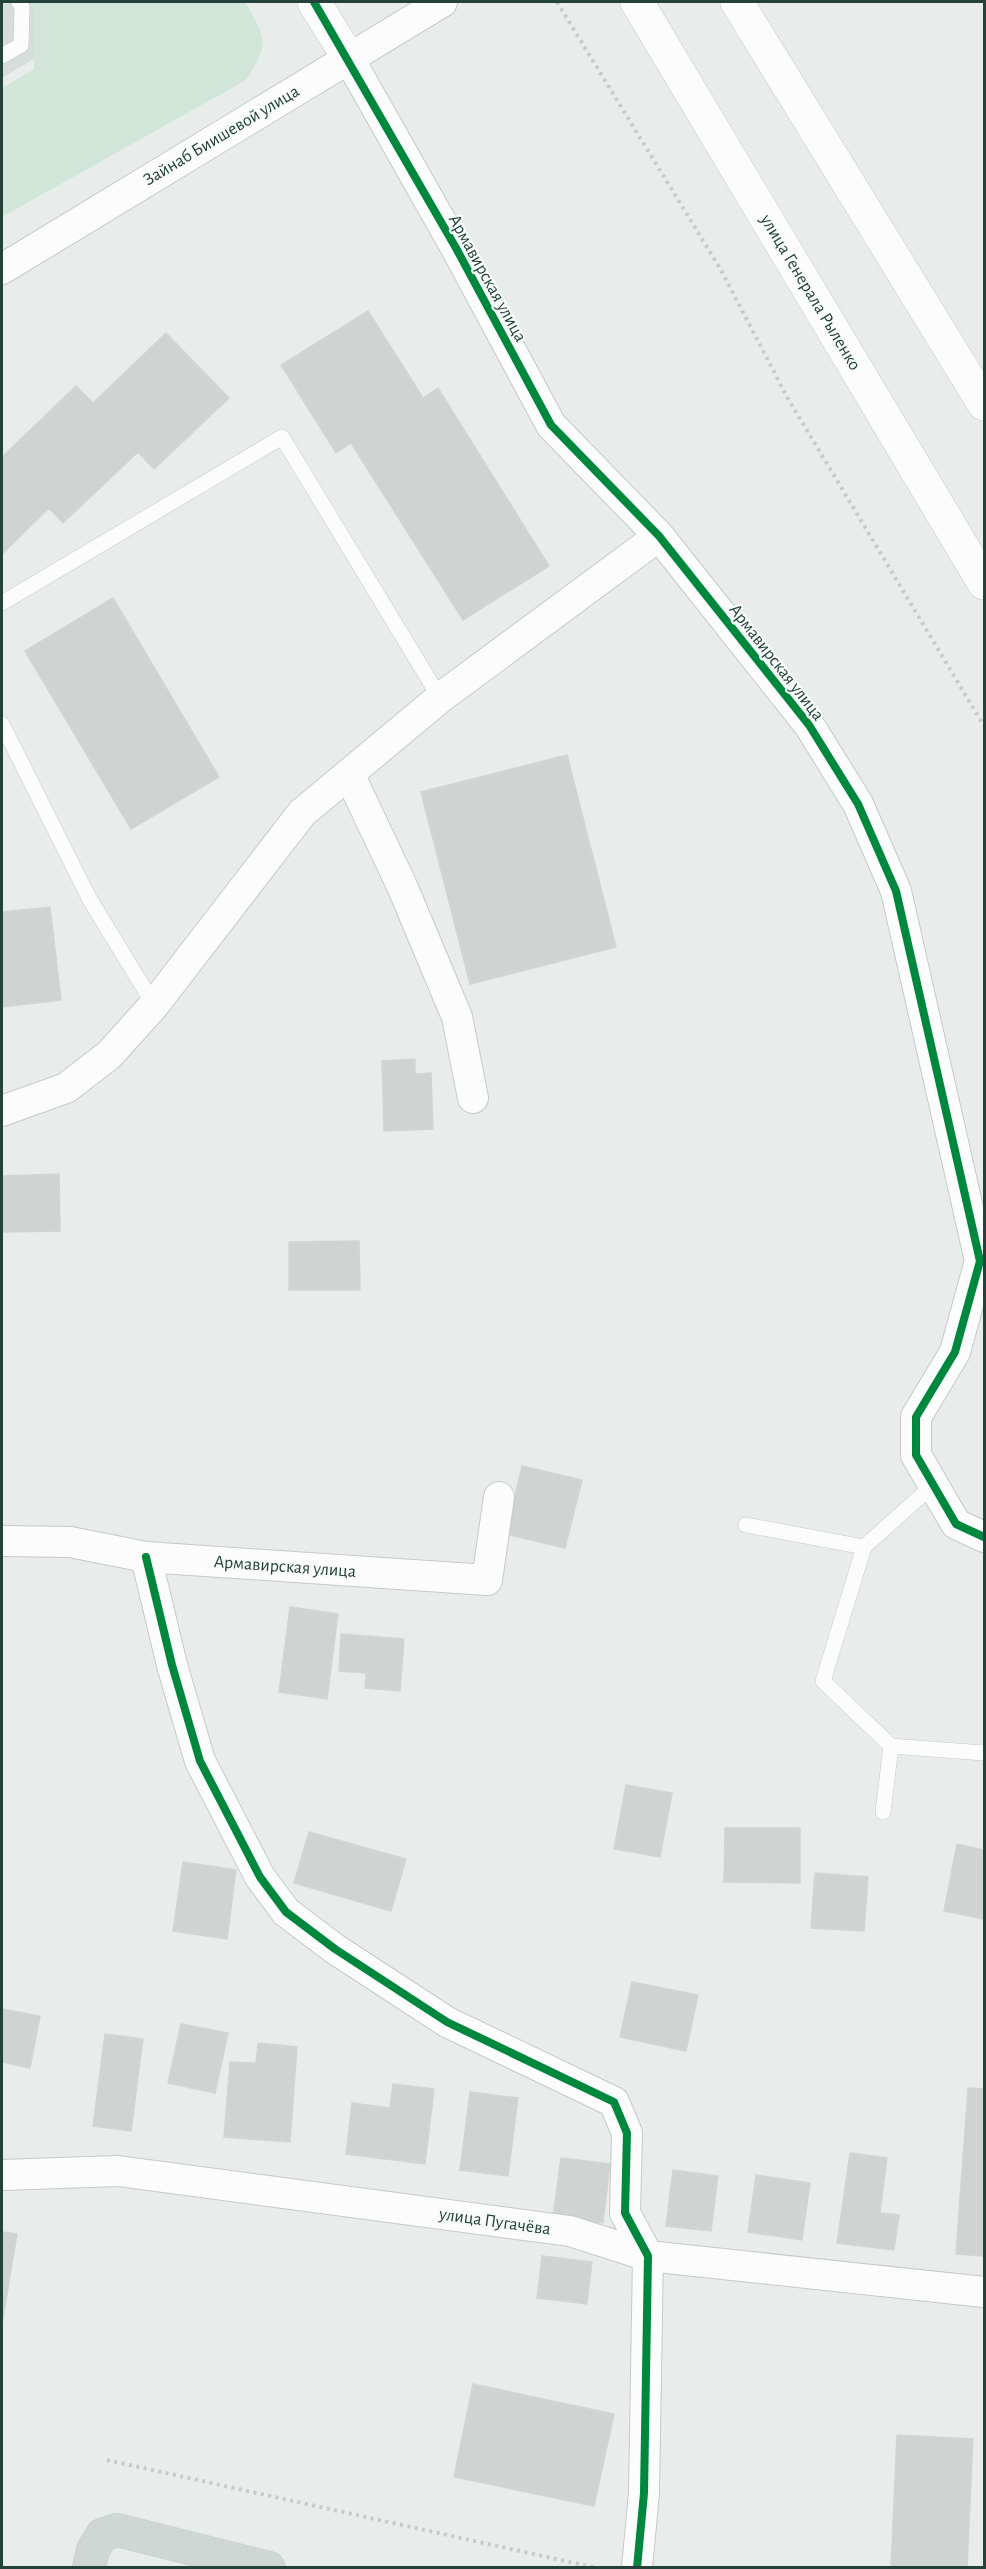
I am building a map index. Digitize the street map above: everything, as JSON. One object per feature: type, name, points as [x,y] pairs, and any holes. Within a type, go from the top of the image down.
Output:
[{"type":"main road","name":"Армавирская улица","points":[[314,2],[348,57]]},
{"type":"main road","name":"улица Генерала Рыленко","points":[[637,2],[984,583]]},
{"type":"main road","points":[[737,2],[984,404]]},
{"type":"main road","points":[[89,2568],[93,2550],[102,2535],[117,2530],[269,2568]]},
{"type":"street","name":"Зайнаб Биишевой улица","points":[[2,268],[442,2]]},
{"type":"street","name":"Армавирская улица","points":[[348,57],[456,249],[551,425],[659,536],[809,725],[858,804],[896,891],[980,1261],[955,1353],[916,1417],[916,1455],[956,1524],[984,1537]]},
{"type":"street","points":[[2,1111],[66,1088],[110,1055],[154,1005],[302,813],[440,698],[659,536]]},
{"type":"street","points":[[349,774],[402,886],[457,1017],[473,1098]]},
{"type":"street","name":"Армавирская улица","points":[[2,1541],[70,1542],[146,1557],[487,1580],[499,1497]]},
{"type":"street","points":[[146,1557],[172,1665],[200,1761],[231,1825],[260,1877],[286,1912],[335,1949],[447,2022],[614,2102],[627,2133],[626,2213],[648,2256],[644,2493],[637,2568]]},
{"type":"street","name":"улица Пугачёва","points":[[2,2175],[118,2171],[570,2231],[648,2256],[984,2292]]},
{"type":"lane","points":[[2,56],[21,45],[22,7],[19,2]]},
{"type":"lane","points":[[2,603],[282,437],[440,698]]},
{"type":"lane","points":[[2,724],[89,898],[154,1005]]},
{"type":"lane","points":[[933,1486],[864,1547],[823,1681],[891,1746],[984,1753]]},
{"type":"lane","points":[[746,1525],[864,1547]]},
{"type":"lane","points":[[883,1812],[891,1746]]},
{"type":"path","points":[[557,2],[721,270],[787,397],[984,726]]},
{"type":"path","points":[[107,2460],[597,2568]]},
{"type":"shaded area","points":[[2,2],[129,2],[2,78]]},
{"type":"green space","points":[[29,2],[245,2],[261,33],[262,49],[246,80],[2,217],[2,88],[34,69],[34,11]]},
{"type":"building","points":[[368,311],[423,398],[438,388],[549,566],[463,620],[351,443],[336,453],[281,365]]},
{"type":"building","points":[[166,333],[229,398],[154,469],[138,452],[63,523],[49,508],[2,554],[2,457],[76,386],[93,403]]},
{"type":"building","points":[[113,598],[219,777],[131,829],[25,651]]},
{"type":"building","points":[[567,755],[616,947],[470,984],[421,792]]},
{"type":"building","points":[[50,907],[61,1000],[2,1007],[2,912]]},
{"type":"building","points":[[415,1059],[415,1074],[431,1073],[433,1129],[384,1131],[382,1061]]},
{"type":"building","points":[[59,1174],[60,1231],[2,1232],[2,1176]]},
{"type":"building","points":[[359,1241],[360,1290],[289,1290],[289,1242]]},
{"type":"building","points":[[522,1466],[582,1480],[565,1548],[506,1534]]},
{"type":"building","points":[[290,1607],[338,1614],[327,1699],[279,1692]]},
{"type":"building","points":[[341,1634],[404,1639],[400,1691],[365,1688],[366,1673],[339,1671]]},
{"type":"building","points":[[626,1785],[672,1793],[660,1857],[614,1849]]},
{"type":"building","points":[[725,1828],[800,1828],[800,1883],[724,1882]]},
{"type":"building","points":[[309,1832],[406,1859],[391,1911],[294,1883]]},
{"type":"building","points":[[957,1844],[984,1850],[984,1919],[944,1911]]},
{"type":"building","points":[[183,1862],[236,1870],[227,1939],[173,1931]]},
{"type":"building","points":[[815,1873],[868,1877],[864,1931],[811,1928]]},
{"type":"building","points":[[632,1982],[698,1995],[686,2051],[620,2037]]},
{"type":"building","points":[[2,2009],[40,2016],[30,2068],[2,2062]]},
{"type":"building","points":[[181,2024],[228,2033],[215,2093],[168,2083]]},
{"type":"building","points":[[105,2034],[143,2039],[131,2131],[93,2126]]},
{"type":"building","points":[[258,2043],[297,2047],[290,2142],[224,2137],[230,2062],[256,2063]]},
{"type":"building","points":[[393,2084],[434,2089],[425,2164],[346,2154],[352,2103],[390,2108]]},
{"type":"building","points":[[968,2088],[984,2089],[984,2256],[956,2254]]},
{"type":"building","points":[[470,2092],[518,2098],[508,2176],[460,2170]]},
{"type":"building","points":[[850,2153],[887,2158],[880,2213],[899,2215],[894,2250],[837,2243]]},
{"type":"building","points":[[561,2158],[610,2164],[603,2223],[553,2217]]},
{"type":"building","points":[[673,2170],[718,2176],[711,2231],[666,2226]]},
{"type":"building","points":[[756,2175],[810,2183],[802,2240],[748,2232]]},
{"type":"building","points":[[2,2232],[17,2234],[2,2324]]},
{"type":"building","points":[[542,2256],[592,2262],[587,2304],[537,2298]]},
{"type":"building","points":[[473,2384],[614,2414],[594,2506],[454,2477]]},
{"type":"building","points":[[897,2435],[973,2439],[967,2568],[891,2568]]},
{"type":"cycle path","points":[[314,2],[456,248],[551,425],[659,536],[809,725],[858,804],[896,891],[980,1261],[955,1352],[916,1417],[916,1455],[956,1524],[984,1537]]},
{"type":"cycle path","points":[[146,1557],[172,1665],[200,1761],[260,1877],[286,1912],[335,1949],[447,2022],[614,2102],[627,2133],[625,2213],[648,2256],[644,2493],[637,2568]]}]
